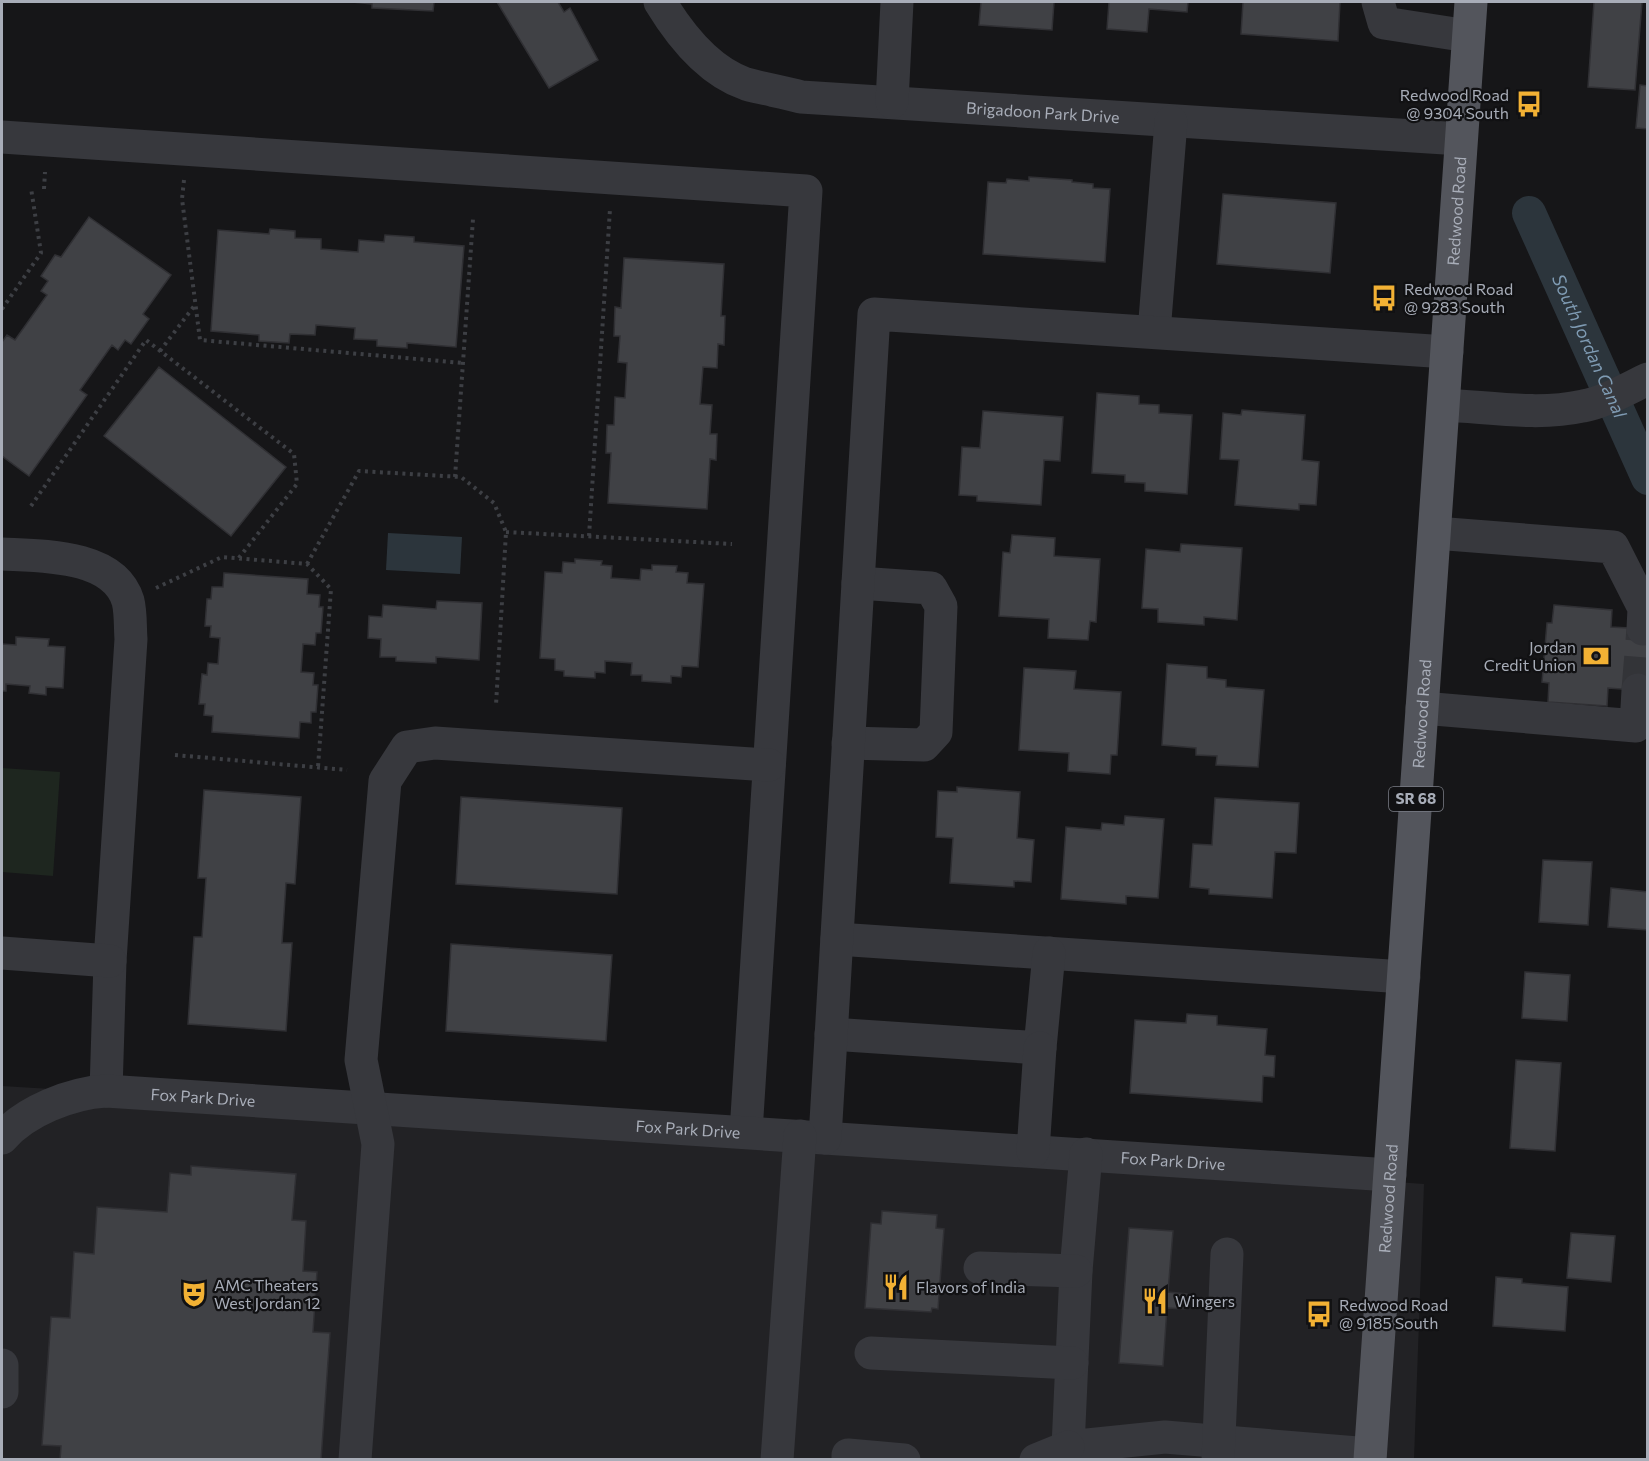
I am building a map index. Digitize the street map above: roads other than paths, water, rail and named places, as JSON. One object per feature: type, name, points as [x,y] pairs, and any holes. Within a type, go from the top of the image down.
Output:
[{"type":"main road","name":"Redwood Road","points":[[1370,1457],[1471,2]]},
{"type":"street","name":"Brigadoon Park Drive","points":[[660,2],[674,24],[706,60],[744,83],[801,97],[1461,139]]},
{"type":"street","points":[[892,102],[897,2]]},
{"type":"street","points":[[1378,2],[1384,23],[1468,36]]},
{"type":"street","points":[[1154,332],[1172,122]]},
{"type":"street","points":[[2,137],[806,191],[746,1132]]},
{"type":"street","points":[[777,1460],[813,1137],[831,1034],[874,314],[1447,352]]},
{"type":"street","points":[[1444,405],[1530,409],[1586,406],[1636,385]]},
{"type":"street","points":[[1435,533],[1613,547],[1644,608],[1643,629]]},
{"type":"street","points":[[2,554],[64,558],[108,572],[128,600],[131,639],[110,961],[106,1091]]},
{"type":"street","points":[[848,743],[924,745],[936,732],[941,606],[931,588],[858,583]]},
{"type":"street","points":[[1422,708],[1642,726],[1638,690]]},
{"type":"street","points":[[355,1460],[378,1144],[361,1060],[386,781],[407,747],[435,743],[769,765]]},
{"type":"street","points":[[837,939],[1404,977]]},
{"type":"street","points":[[2,952],[110,961]]},
{"type":"street","points":[[1033,1151],[1049,953]]},
{"type":"street","points":[[831,1034],[1040,1048]]},
{"type":"street","name":"Fox Park Drive","points":[[2,1138],[10,1128],[60,1100],[83,1092],[106,1091],[1390,1175]]},
{"type":"street","points":[[1068,1447],[1076,1271],[1086,1154]]},
{"type":"street","points":[[1218,1451],[1227,1254]]},
{"type":"street","points":[[980,1268],[1076,1271]]},
{"type":"street","points":[[871,1353],[1072,1363]]},
{"type":"street","points":[[2,1365],[2,1392]]},
{"type":"street","points":[[1036,1460],[1068,1447],[1164,1437],[1218,1451],[1370,1457]]},
{"type":"street","points":[[848,1460],[848,1455],[904,1460]]},
{"type":"waterway","name":"South Jordan Canal","points":[[1529,213],[1648,478]]},
{"type":"tunnel","points":[[1638,690],[1643,629]]},
{"type":"place","name":"Redwood Road @ 9304 South","points":[[1529,104]]},
{"type":"place","name":"Redwood Road @ 9283 South","points":[[1384,298]]},
{"type":"place","name":"Jordan Credit Union","points":[[1596,656]]},
{"type":"place","name":"Flavors of India","points":[[896,1287]]},
{"type":"place","name":"AMC Theaters West Jordan 12","points":[[194,1294]]},
{"type":"place","name":"Wingers","points":[[1155,1301]]},
{"type":"place","name":"Redwood Road @ 9185 South","points":[[1319,1314]]}]
